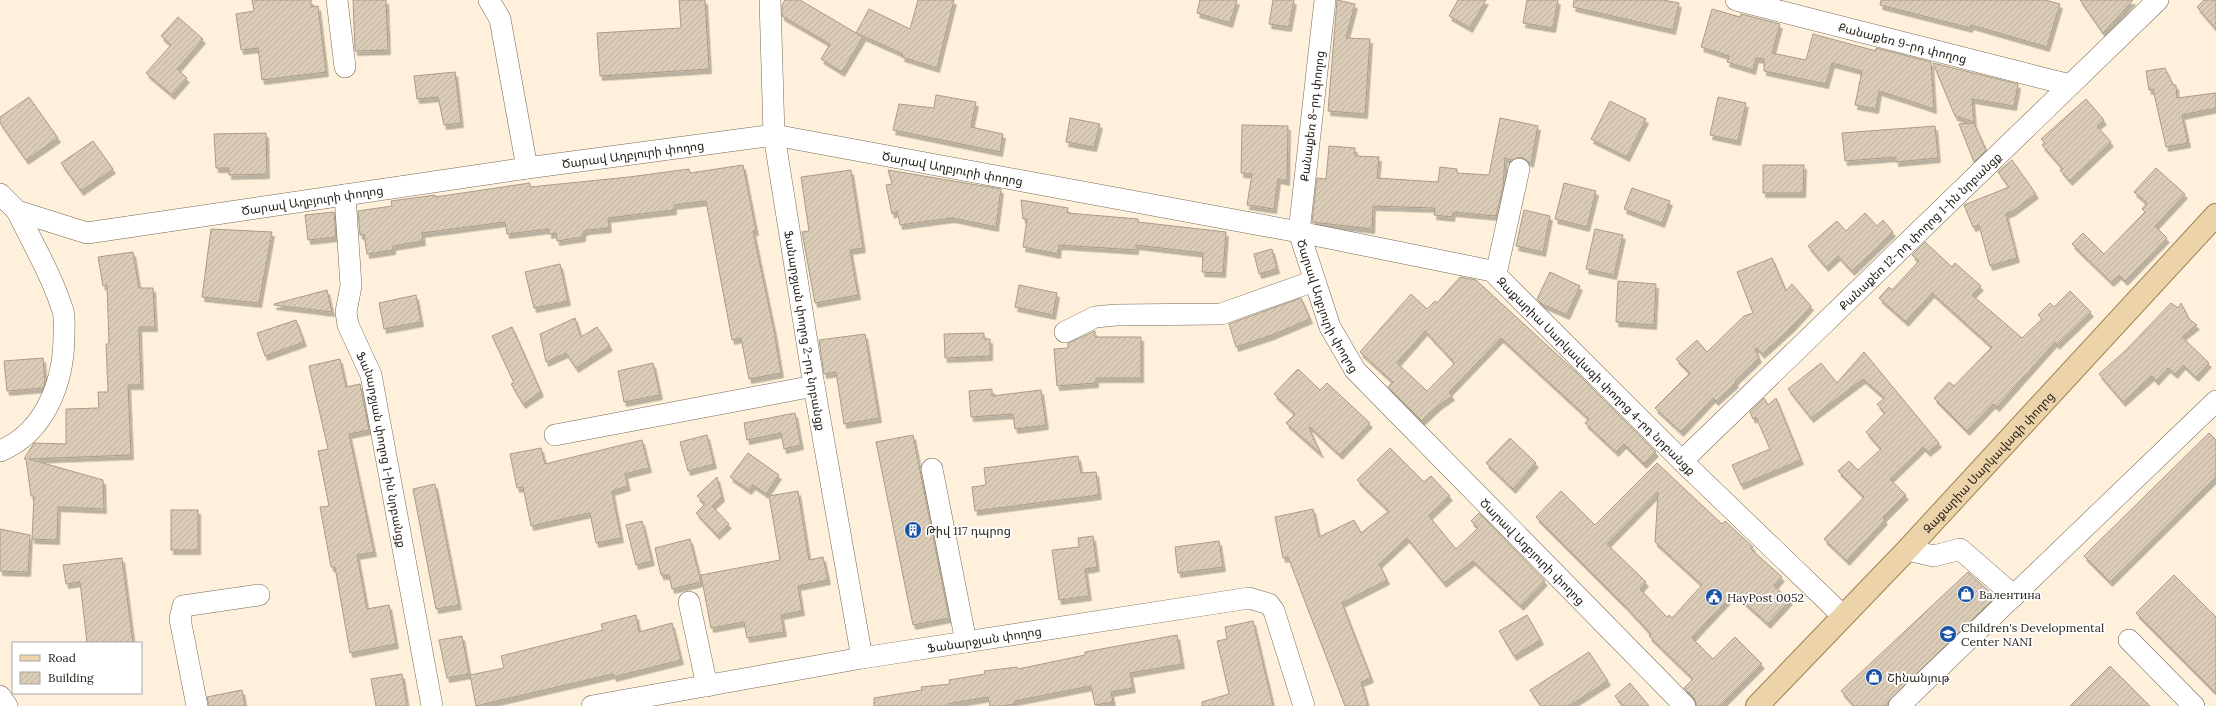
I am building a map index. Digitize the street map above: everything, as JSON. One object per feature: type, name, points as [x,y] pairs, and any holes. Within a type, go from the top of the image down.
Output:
[{"type":"main road","name":"Զաքարիա Սարկավագի փողոց","points":[[1757,706],[1907,550],[2216,215]]},
{"type":"street","points":[[337,0],[345,67]]},
{"type":"street","points":[[489,0],[500,18],[528,168]]},
{"type":"street","name":"Ֆանարջյան փողոց 2-րդ նրբանցք","points":[[770,0],[774,135],[814,386],[862,658]]},
{"type":"street","name":"Քանաքեռ 8-րդ փողոց","points":[[1299,232],[1326,0]]},
{"type":"street","name":"Քանաքեռ 9-րդ փողոց","points":[[1736,0],[2070,85]]},
{"type":"street","name":"Քանաքեռ 12-րդ փողոց 1-ին նրբանցք","points":[[1682,461],[2158,0]]},
{"type":"street","name":"Ծարավ Աղբյուրի փողոց","points":[[0,194],[17,211],[87,233],[528,168],[774,135],[1299,232],[1330,327],[1355,370],[1685,706]]},
{"type":"street","points":[[1496,274],[1519,169]]},
{"type":"street","name":"Ֆանարջյան փողոց 1-ին նրբանցք","points":[[345,195],[351,286],[346,312],[348,326],[371,375],[432,706]]},
{"type":"street","points":[[0,451],[10,447],[28,433],[49,404],[58,384],[64,356],[64,313],[42,258],[17,211]]},
{"type":"street","name":"Զաքարիա Սարկավագի փողոց 4-րդ նրբանցք","points":[[1299,232],[1492,271],[1682,461],[1843,616]]},
{"type":"street","points":[[1065,332],[1095,317],[1116,315],[1168,316],[1221,314],[1314,281]]},
{"type":"street","points":[[555,435],[814,386]]},
{"type":"street","points":[[1899,706],[2216,401]]},
{"type":"street","points":[[932,469],[966,642]]},
{"type":"street","points":[[1907,550],[1934,556],[1960,549],[2014,596]]},
{"type":"street","points":[[197,706],[180,619],[183,606],[259,595]]},
{"type":"street","name":"Ֆանարջյան փողոց","points":[[592,706],[862,658],[1249,598],[1269,604],[1274,611],[1304,706]]},
{"type":"street","points":[[689,602],[707,686]]},
{"type":"street","points":[[2129,640],[2194,706]]},
{"type":"street","points":[[0,696],[7,706]]},
{"type":"building","points":[[252,0],[311,0],[311,7],[318,6],[326,72],[262,80],[258,48],[241,50],[236,14],[254,11]]},
{"type":"building","points":[[353,0],[386,0],[388,50],[355,51]]},
{"type":"building","points":[[679,0],[705,0],[709,69],[600,76],[597,33],[681,28]]},
{"type":"building","points":[[785,0],[800,0],[863,37],[842,72],[821,59],[830,44],[782,16],[782,5]]},
{"type":"building","points":[[918,0],[954,0],[937,68],[902,57],[903,54],[856,33],[869,9],[910,29]]},
{"type":"building","points":[[1200,0],[1237,0],[1230,23],[1197,13]]},
{"type":"building","points":[[1273,0],[1294,0],[1289,27],[1269,24]]},
{"type":"building","points":[[1337,0],[1355,4],[1346,38],[1370,39],[1365,114],[1328,111]]},
{"type":"building","points":[[1458,0],[1486,0],[1470,28],[1449,16]]},
{"type":"building","points":[[1527,0],[1558,0],[1553,28],[1523,23]]},
{"type":"building","points":[[1574,0],[1663,0],[1679,3],[1673,30],[1573,7]]},
{"type":"building","points":[[1881,0],[2045,0],[2060,4],[2047,47],[1971,25],[1970,28],[1880,5]]},
{"type":"building","points":[[2080,0],[2133,0],[2103,33]]},
{"type":"building","points":[[2204,0],[2216,0],[2216,29],[2197,7]]},
{"type":"building","points":[[1712,9],[1740,17],[1741,14],[1780,24],[1772,53],[1806,60],[1813,34],[1876,51],[1876,48],[1931,62],[1934,109],[1879,91],[1876,109],[1855,105],[1862,71],[1832,63],[1826,84],[1764,71],[1764,59],[1756,58],[1753,70],[1727,62],[1729,56],[1701,47]]},
{"type":"building","points":[[178,17],[203,39],[177,69],[187,78],[172,95],[146,73],[171,45],[161,36]]},
{"type":"building","points":[[1933,63],[2018,84],[2014,106],[1972,99],[1974,122],[1955,116]]},
{"type":"building","points":[[2165,68],[2173,85],[2176,85],[2177,98],[2216,93],[2216,108],[2182,115],[2188,143],[2166,147],[2153,89],[2149,90],[2146,71]]},
{"type":"building","points":[[455,72],[461,123],[444,125],[438,97],[417,99],[414,76]]},
{"type":"building","points":[[936,95],[976,102],[971,127],[1003,134],[1000,152],[893,130],[899,104],[934,108]]},
{"type":"building","points":[[29,97],[58,138],[26,160],[0,123],[0,117]]},
{"type":"building","points":[[1718,97],[1746,103],[1738,141],[1710,135]]},
{"type":"building","points":[[2086,99],[2104,120],[2097,126],[2111,142],[2070,181],[2060,170],[2063,169],[2042,145],[2045,143],[2041,139]]},
{"type":"building","points":[[1610,101],[1646,119],[1627,157],[1591,139]]},
{"type":"building","points":[[1070,118],[1100,124],[1094,147],[1066,142]]},
{"type":"building","points":[[1500,118],[1538,126],[1531,163],[1521,157],[1512,160],[1505,158],[1503,188],[1496,216],[1453,212],[1452,217],[1434,215],[1435,208],[1373,206],[1372,229],[1312,222],[1317,178],[1326,179],[1329,146],[1355,148],[1355,156],[1379,157],[1377,178],[1438,182],[1440,167],[1457,169],[1457,173],[1489,175]]},
{"type":"building","points":[[1974,123],[1986,150],[1974,162],[1959,124]]},
{"type":"building","points":[[1242,125],[1288,126],[1287,181],[1278,179],[1274,209],[1247,205],[1252,174],[1241,173]]},
{"type":"building","points":[[1935,126],[1938,158],[1896,162],[1896,157],[1845,161],[1842,133]]},
{"type":"building","points":[[266,133],[267,174],[229,175],[229,168],[216,168],[214,134]]},
{"type":"building","points":[[93,141],[113,169],[81,191],[61,163]]},
{"type":"building","points":[[2012,160],[2036,194],[2013,211],[2006,214],[2017,258],[1990,266],[1979,225],[1973,227],[1964,205],[2009,187],[1998,172]]},
{"type":"building","points":[[743,165],[756,231],[753,231],[774,331],[781,373],[749,379],[741,338],[732,340],[706,201],[674,205],[674,210],[608,218],[609,228],[587,230],[583,232],[583,237],[557,241],[556,233],[549,234],[549,229],[507,234],[505,222],[422,233],[423,241],[393,246],[393,250],[367,254],[364,234],[360,235],[358,211],[392,206],[391,201],[435,195],[435,197],[530,183],[530,187],[689,169],[690,173]]},
{"type":"building","points":[[1763,165],[1804,165],[1803,193],[1763,193]]},
{"type":"building","points":[[2156,168],[2185,194],[2155,226],[2167,238],[2125,281],[2119,275],[2111,282],[2072,244],[2083,233],[2104,254],[2145,212],[2142,209],[2147,203],[2134,192]]},
{"type":"building","points":[[851,170],[863,248],[850,250],[858,295],[815,303],[802,232],[809,231],[801,177]]},
{"type":"building","points":[[888,170],[1001,189],[996,227],[952,218],[900,225],[897,211],[892,214],[886,185],[892,184]]},
{"type":"building","points":[[1564,183],[1596,191],[1587,227],[1555,219]]},
{"type":"building","points":[[1632,188],[1670,201],[1662,223],[1624,209]]},
{"type":"building","points":[[1021,200],[1068,208],[1067,213],[1138,219],[1138,222],[1226,232],[1223,273],[1202,272],[1203,253],[1136,245],[1136,250],[1059,245],[1058,254],[1023,247],[1027,219],[1023,219]]},
{"type":"building","points":[[1524,210],[1550,216],[1543,252],[1516,246]]},
{"type":"building","points":[[334,212],[336,237],[308,240],[305,215]]},
{"type":"building","points":[[1865,213],[1877,226],[1883,220],[1893,232],[1852,271],[1838,256],[1826,267],[1808,246],[1837,221],[1846,231]]},
{"type":"building","points":[[211,229],[272,232],[259,303],[202,297]]},
{"type":"building","points":[[1595,229],[1623,235],[1614,275],[1586,269]]},
{"type":"building","points":[[1925,242],[1952,267],[1955,263],[1981,286],[1972,295],[2022,338],[2042,319],[2038,315],[2050,303],[2054,307],[2070,291],[2091,312],[2057,345],[2055,342],[1997,407],[1993,404],[1967,431],[1934,398],[1949,382],[1954,386],[1992,347],[1932,293],[1906,322],[1879,298],[1889,287],[1892,290],[1919,261],[1912,255]]},
{"type":"building","points":[[1272,249],[1277,269],[1259,274],[1254,254]]},
{"type":"building","points":[[133,252],[139,288],[153,288],[155,327],[139,327],[141,385],[128,385],[131,455],[29,459],[103,480],[104,509],[58,507],[57,540],[32,539],[34,496],[31,496],[26,459],[24,459],[34,443],[66,444],[66,409],[99,408],[98,392],[108,392],[106,344],[109,344],[107,285],[103,286],[98,257]]},
{"type":"building","points":[[1772,258],[1786,291],[1792,284],[1811,306],[1792,327],[1762,354],[1757,348],[1755,349],[1759,358],[1735,381],[1736,383],[1716,401],[1713,398],[1681,432],[1655,408],[1690,373],[1676,359],[1697,340],[1707,352],[1744,316],[1753,313],[1737,272]]},
{"type":"building","points":[[560,264],[568,301],[534,308],[525,272]]},
{"type":"building","points":[[1550,272],[1580,286],[1567,315],[1542,304],[1537,299]]},
{"type":"building","points":[[1460,277],[1476,280],[1576,372],[1656,452],[1644,464],[1624,444],[1616,452],[1585,423],[1589,419],[1501,338],[1449,392],[1452,396],[1439,405],[1422,421],[1388,387],[1393,382],[1360,352],[1411,294],[1427,309],[1435,301],[1437,303]],"holes":[[[1425,331],[1453,361],[1454,364],[1427,391],[1397,363]]]},
{"type":"building","points":[[1618,281],[1656,284],[1654,325],[1616,322]]},
{"type":"building","points":[[1019,285],[1057,293],[1053,315],[1015,307]]},
{"type":"building","points":[[327,290],[332,312],[274,305],[274,304]]},
{"type":"building","points":[[416,295],[421,322],[384,329],[379,303]]},
{"type":"building","points":[[1301,298],[1310,319],[1272,335],[1236,347],[1229,324]]},
{"type":"building","points":[[2171,303],[2178,308],[2181,303],[2189,319],[2197,325],[2182,337],[2209,363],[2196,377],[2183,365],[2175,374],[2168,368],[2156,381],[2152,376],[2123,402],[2099,374],[2126,350]]},
{"type":"building","points":[[575,318],[581,337],[597,327],[610,346],[576,368],[566,353],[546,362],[540,334]]},
{"type":"building","points":[[296,320],[304,342],[265,356],[257,333]]},
{"type":"building","points":[[512,327],[541,392],[523,404],[511,384],[514,383],[492,336]]},
{"type":"building","points":[[1095,331],[1095,337],[1141,337],[1141,378],[1096,378],[1096,383],[1057,386],[1054,349],[1068,348],[1068,343]]},
{"type":"building","points":[[984,333],[984,339],[990,339],[990,356],[945,358],[944,334]]},
{"type":"building","points":[[865,334],[879,418],[844,424],[836,372],[824,374],[819,340]]},
{"type":"building","points":[[1864,352],[1939,443],[1928,452],[1923,447],[1890,479],[1906,495],[1883,518],[1885,520],[1847,561],[1824,539],[1864,497],[1838,471],[1849,461],[1858,470],[1881,449],[1866,432],[1885,413],[1877,404],[1885,398],[1863,379],[1811,418],[1788,389],[1821,363],[1837,383]]},
{"type":"building","points":[[43,358],[45,383],[43,388],[7,391],[4,361]]},
{"type":"building","points":[[340,359],[346,387],[360,384],[369,430],[349,434],[374,552],[357,555],[367,609],[389,605],[396,644],[350,653],[335,567],[331,567],[320,507],[329,506],[318,451],[328,449],[309,366]]},
{"type":"building","points":[[653,363],[660,395],[624,402],[618,371]]},
{"type":"building","points":[[1298,369],[1320,390],[1327,383],[1370,423],[1340,455],[1310,427],[1309,428],[1321,454],[1286,423],[1295,414],[1274,394]]},
{"type":"building","points":[[992,389],[992,396],[1041,390],[1046,425],[1015,429],[1013,414],[971,417],[969,391]]},
{"type":"building","points":[[1764,398],[1768,405],[1776,398],[1801,460],[1741,485],[1732,465],[1770,449],[1756,417],[1753,419],[1750,412]]},
{"type":"building","points":[[795,413],[801,445],[784,449],[781,433],[747,440],[744,423]]},
{"type":"building","points":[[2209,433],[2216,440],[2216,477],[2110,582],[2084,556]]},
{"type":"building","points":[[707,435],[714,464],[688,471],[680,442]]},
{"type":"building","name":"Թիվ 117 դպրոց","points":[[913,435],[949,618],[913,625],[876,442]]},
{"type":"building","points":[[1510,438],[1536,463],[1513,489],[1486,463]]},
{"type":"building","points":[[642,440],[649,468],[625,474],[628,486],[612,491],[621,538],[596,543],[590,513],[531,526],[523,487],[517,488],[510,454],[541,448],[545,464]]},
{"type":"building","points":[[1390,448],[1424,482],[1431,476],[1450,496],[1429,516],[1456,549],[1478,528],[1471,521],[1479,513],[1545,581],[1521,606],[1473,561],[1444,583],[1407,538],[1379,564],[1387,580],[1342,603],[1371,678],[1361,682],[1368,706],[1345,706],[1288,557],[1283,558],[1275,517],[1313,509],[1319,537],[1354,520],[1361,533],[1389,511],[1357,480]]},
{"type":"building","points":[[748,453],[779,475],[766,494],[753,485],[749,490],[730,477]]},
{"type":"building","points":[[1078,456],[1081,473],[1096,472],[1099,495],[975,511],[972,487],[986,485],[984,468]]},
{"type":"building","points":[[1657,463],[1722,524],[1725,521],[1753,547],[1751,549],[1782,577],[1774,586],[1790,600],[1768,624],[1734,593],[1692,638],[1713,659],[1735,637],[1762,664],[1720,706],[1697,706],[1694,698],[1684,688],[1693,679],[1649,636],[1651,634],[1626,607],[1536,517],[1561,491],[1595,525]],"holes":[[[1658,492],[1655,542],[1702,585],[1672,618],[1669,615],[1667,617],[1640,589],[1646,582],[1607,544]]]},
{"type":"building","points":[[717,477],[722,497],[712,506],[729,524],[717,535],[696,513],[705,504],[697,496]]},
{"type":"building","points":[[435,484],[459,605],[436,609],[413,489]]},
{"type":"building","points":[[798,491],[809,560],[823,557],[828,580],[798,586],[802,611],[781,615],[784,632],[747,638],[744,622],[711,628],[701,575],[780,560],[769,496]]},
{"type":"building","points":[[171,510],[198,510],[198,550],[171,550]]},
{"type":"building","points":[[642,521],[652,561],[636,565],[626,525]]},
{"type":"building","points":[[0,529],[30,535],[28,572],[0,571]]},
{"type":"building","points":[[1093,536],[1097,567],[1085,569],[1089,596],[1059,600],[1052,550],[1079,547],[1078,538]]},
{"type":"building","points":[[690,539],[701,582],[672,589],[669,575],[661,575],[655,548]]},
{"type":"building","points":[[1219,541],[1223,567],[1178,573],[1175,547]]},
{"type":"building","points":[[122,558],[133,642],[87,642],[80,582],[66,584],[63,565]]},
{"type":"building","points":[[1968,572],[1995,597],[1884,706],[1854,706],[1841,691]]},
{"type":"building","points":[[2174,575],[2216,617],[2216,693],[2136,613]]},
{"type":"building","points":[[636,615],[639,632],[672,623],[681,660],[614,677],[613,674],[476,706],[470,675],[504,668],[501,656],[603,630],[601,624]]},
{"type":"building","points":[[1527,615],[1541,640],[1514,656],[1499,631]]},
{"type":"building","points":[[1253,621],[1273,706],[1202,706],[1202,702],[1229,694],[1217,641],[1227,639],[1225,627]]},
{"type":"building","points":[[1177,635],[1182,664],[1130,673],[1133,688],[1111,692],[1113,702],[1095,705],[1091,686],[1015,701],[1015,704],[1002,706],[990,706],[988,697],[948,704],[948,706],[874,706],[874,698],[922,690],[921,687],[950,684],[949,680],[985,674],[984,671],[1017,667],[1018,669],[1085,655],[1085,652]]},
{"type":"building","points":[[462,636],[469,674],[447,678],[439,640]]},
{"type":"building","points":[[1589,652],[1608,681],[1569,706],[1541,706],[1530,690]]},
{"type":"building","points":[[2110,666],[2150,706],[2070,706]]},
{"type":"building","points":[[402,674],[407,706],[376,706],[371,679]]},
{"type":"building","points":[[1630,683],[1649,706],[1623,706],[1615,696]]},
{"type":"building","points":[[242,690],[245,706],[209,706],[207,697]]},
{"type":"place","name":"Թիվ 117 դպրոց","points":[[913,530]]},
{"type":"place","name":"Валентина","points":[[1966,594]]},
{"type":"place","name":"HayPost 0052","points":[[1714,597]]},
{"type":"place","name":"Children's Developmental Center NANI","points":[[1948,634]]},
{"type":"place","name":"Շինանյութ","points":[[1874,677]]}]
